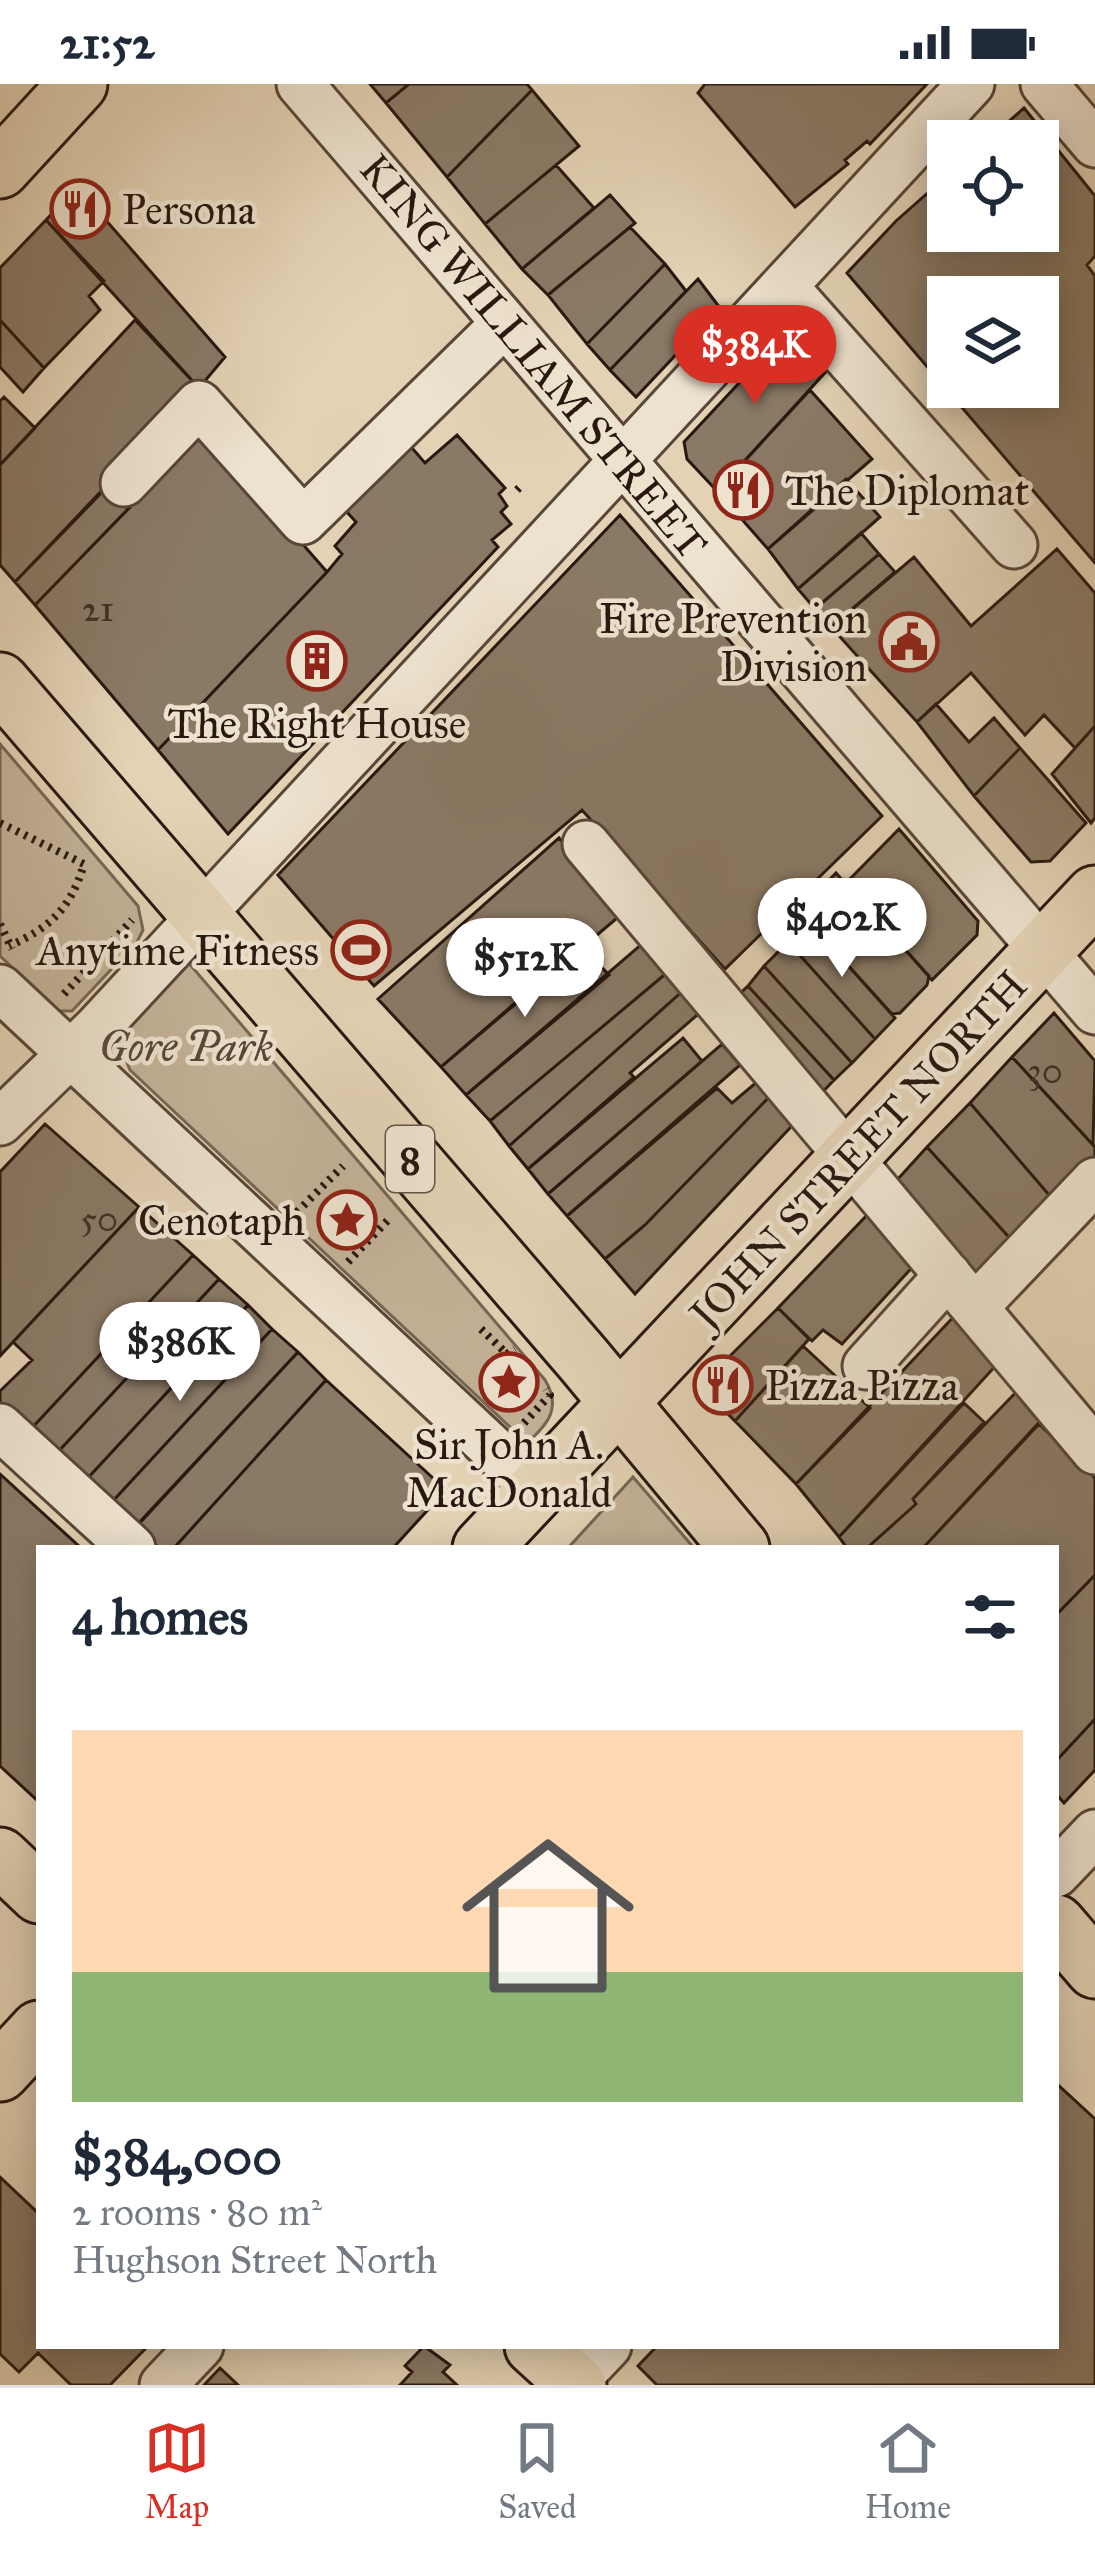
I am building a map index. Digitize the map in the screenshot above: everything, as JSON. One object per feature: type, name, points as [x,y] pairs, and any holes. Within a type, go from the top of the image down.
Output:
[{"type":"main road","points":[[0,169],[78,84]]},
{"type":"main road","name":"8","points":[[0,682],[738,1545]]},
{"type":"main road","name":"JOHN STREET NORTH","points":[[485,1545],[1095,895]]},
{"type":"main road","points":[[0,1857],[36,1891]]},
{"type":"main road","points":[[1059,1927],[1095,1969]]},
{"type":"main road","points":[[0,2072],[36,2033]]},
{"type":"street","name":"KING WILLIAM STREET","points":[[300,84],[1095,1011]]},
{"type":"street","points":[[0,1122],[200,916],[971,84]]},
{"type":"street","points":[[1043,84],[1095,144]]},
{"type":"street","points":[[784,286],[1014,545]]},
{"type":"street","points":[[124,483],[199,404],[303,521],[505,323]]},
{"type":"street","points":[[586,844],[1095,1451]]},
{"type":"street","points":[[0,988],[537,1490]]},
{"type":"street","points":[[866,1366],[1095,1181]]},
{"type":"street","points":[[0,1426],[129,1545]]},
{"type":"street","points":[[1059,1871],[1095,1833]]},
{"type":"street","points":[[163,2385],[197,2349]]},
{"type":"path","points":[[0,823],[84,864],[68,906],[40,932],[9,946],[0,924]]},
{"type":"path","points":[[62,996],[132,920]]},
{"type":"path","points":[[294,1215],[343,1166]]},
{"type":"path","points":[[345,1265],[388,1220]]},
{"type":"path","points":[[519,1429],[550,1395]]},
{"type":"green space","name":"Gore Park","points":[[0,744],[138,906],[143,930],[137,942],[72,1011],[59,1011],[0,956]]},
{"type":"green space","name":"Gore Park","points":[[187,961],[545,1380],[552,1399],[550,1415],[527,1443],[130,1070],[125,1030]]},
{"type":"green space","points":[[633,1477],[691,1545],[571,1545]]},
{"type":"building","points":[[370,84],[409,84],[386,103]]},
{"type":"building","points":[[409,84],[527,84],[532,90],[447,177],[386,103]]},
{"type":"building","points":[[705,84],[927,84],[870,144],[867,141],[845,160],[848,164],[795,207],[698,93]]},
{"type":"building","points":[[532,90],[579,146],[485,224],[447,177]]},
{"type":"building","points":[[1024,108],[1034,120],[1011,120]]},
{"type":"building","points":[[1059,151],[1095,196],[1095,256],[1087,265],[1095,276],[1095,563],[962,408],[1059,408],[1059,276],[927,276],[927,367],[847,273],[927,194],[927,252],[1059,252]]},
{"type":"building","points":[[556,165],[594,208],[522,269],[485,224]]},
{"type":"building","points":[[77,187],[225,357],[199,388],[46,220]]},
{"type":"building","points":[[610,195],[635,223],[548,295],[522,269]]},
{"type":"building","points":[[46,220],[104,281],[89,296],[100,310],[44,368],[0,320],[0,268]]},
{"type":"building","points":[[630,227],[665,264],[587,344],[548,295]]},
{"type":"building","points":[[665,264],[686,291],[610,370],[587,344]]},
{"type":"building","points":[[698,279],[720,308],[636,397],[610,370]]},
{"type":"building","points":[[0,320],[44,368],[23,392],[0,367]]},
{"type":"building","points":[[135,320],[199,388],[15,582],[0,565],[0,465]]},
{"type":"building","points":[[794,324],[832,365],[717,491],[687,459],[684,442]]},
{"type":"building","points":[[810,390],[872,459],[768,549],[717,491]]},
{"type":"building","points":[[4,397],[35,428],[0,465],[0,401]]},
{"type":"building","points":[[204,431],[327,572],[158,750],[35,605]]},
{"type":"building","name":"The Right House","points":[[457,435],[505,488],[499,494],[507,506],[501,512],[511,524],[492,540],[498,547],[228,834],[158,750],[342,554],[335,546],[356,522],[345,510],[406,441],[425,463]]},
{"type":"building","points":[[846,479],[880,517],[798,589],[768,549]]},
{"type":"building","points":[[108,486],[128,509],[35,605],[15,582]]},
{"type":"building","points":[[620,515],[882,816],[725,969],[582,810],[374,986],[278,875]]},
{"type":"building","points":[[861,533],[879,554],[815,609],[798,589]]},
{"type":"building","points":[[1057,549],[1095,593],[1095,726],[1075,748],[1044,715],[1025,735],[971,673],[917,722],[831,627],[914,557],[971,626]]},
{"type":"building","points":[[879,554],[895,572],[831,627],[815,609]]},
{"type":"building","points":[[936,704],[969,742],[994,718],[1020,748],[974,796],[917,722]]},
{"type":"building","points":[[1095,726],[1095,818],[1091,823],[1052,774]]},
{"type":"building","points":[[1020,748],[1086,823],[1050,861],[1031,862],[974,796]]},
{"type":"building","points":[[899,829],[978,921],[977,935],[932,980],[846,883]]},
{"type":"building","points":[[559,838],[623,913],[441,1067],[378,999]]},
{"type":"building","points":[[836,873],[929,976],[927,985],[900,1013],[892,1014],[799,911]]},
{"type":"building","points":[[808,921],[895,1018],[875,1039],[788,942]]},
{"type":"building","points":[[788,942],[875,1039],[852,1063],[764,966]]},
{"type":"building","points":[[643,943],[669,971],[490,1121],[466,1095]]},
{"type":"building","points":[[581,946],[609,975],[466,1095],[441,1067]]},
{"type":"building","points":[[764,966],[852,1063],[834,1080],[748,986]]},
{"type":"building","points":[[669,971],[685,989],[509,1146],[490,1121]]},
{"type":"building","points":[[748,986],[834,1080],[814,1101],[727,1006]]},
{"type":"building","points":[[685,989],[703,1010],[528,1169],[509,1146]]},
{"type":"building","points":[[1054,1013],[1095,1061],[1093,1145],[1012,1057]]},
{"type":"building","points":[[683,1038],[702,1061],[548,1194],[528,1169]]},
{"type":"building","points":[[722,1044],[740,1065],[567,1216],[548,1194]]},
{"type":"building","points":[[1012,1057],[1095,1147],[1095,1164],[1056,1203],[970,1103]]},
{"type":"building","points":[[764,1076],[775,1091],[645,1225],[605,1259],[567,1216],[717,1088],[732,1103]]},
{"type":"building","points":[[775,1091],[802,1115],[635,1294],[605,1259],[645,1225]]},
{"type":"building","points":[[970,1103],[1056,1203],[1017,1246],[927,1147]]},
{"type":"building","points":[[45,1124],[139,1207],[0,1356],[0,1172]]},
{"type":"building","points":[[927,1147],[1017,1246],[972,1290],[887,1191]]},
{"type":"building","points":[[139,1207],[193,1255],[31,1429],[0,1402],[0,1391],[32,1360],[13,1342]]},
{"type":"building","points":[[870,1212],[918,1261],[842,1344],[823,1330],[812,1341],[778,1308]]},
{"type":"building","points":[[193,1255],[219,1279],[57,1453],[31,1429]]},
{"type":"building","points":[[219,1279],[248,1305],[87,1479],[57,1453]]},
{"type":"building","points":[[248,1305],[272,1329],[112,1502],[87,1479]]},
{"type":"building","points":[[778,1308],[809,1339],[735,1421],[700,1386]]},
{"type":"building","points":[[960,1310],[1000,1361],[839,1537],[796,1484]]},
{"type":"building","points":[[272,1329],[298,1352],[137,1526],[112,1502]]},
{"type":"building","points":[[803,1346],[870,1408],[796,1484],[735,1421]]},
{"type":"building","points":[[298,1352],[326,1380],[177,1545],[156,1545],[135,1527]]},
{"type":"building","points":[[326,1380],[446,1490],[396,1545],[177,1545]]},
{"type":"building","points":[[1019,1389],[1045,1416],[926,1545],[870,1545],[916,1504],[913,1499]]},
{"type":"building","points":[[964,1403],[984,1422],[913,1499],[916,1504],[870,1545],[845,1545],[839,1537]]},
{"type":"building","points":[[1039,1424],[1095,1478],[1095,1575],[1059,1612],[1059,1545],[926,1545]]},
{"type":"building","points":[[0,1474],[78,1545],[36,1545],[36,1799],[0,1766]]},
{"type":"building","points":[[1095,1575],[1095,1719],[1059,1758],[1059,1612]]},
{"type":"building","points":[[1095,1719],[1095,1770],[1064,1803],[1059,1797],[1059,1758]]},
{"type":"building","points":[[1059,2086],[1095,2119],[1095,2385],[657,2385],[638,2366],[654,2349],[1059,2349]]},
{"type":"building","points":[[0,2177],[36,2211],[36,2349],[145,2349],[110,2385],[71,2385],[38,2353],[19,2372],[0,2354]]},
{"type":"building","points":[[421,2349],[428,2349],[450,2365],[443,2372],[457,2385],[400,2385],[412,2372],[405,2366]]},
{"type":"building","points":[[220,2368],[238,2385],[204,2385]]},
{"type":"place","name":"Persona","points":[[80,209]]},
{"type":"place","name":"The Diplomat","points":[[743,490]]},
{"type":"place","name":"Fire Prevention Division","points":[[909,642]]},
{"type":"place","name":"The Right House","points":[[317,661]]},
{"type":"place","name":"Anytime Fitness","points":[[361,950]]},
{"type":"place","name":"Cenotaph","points":[[347,1220]]},
{"type":"place","name":"Sir John A. MacDonald","points":[[509,1382]]},
{"type":"place","name":"Pizza Pizza","points":[[723,1385]]}]
